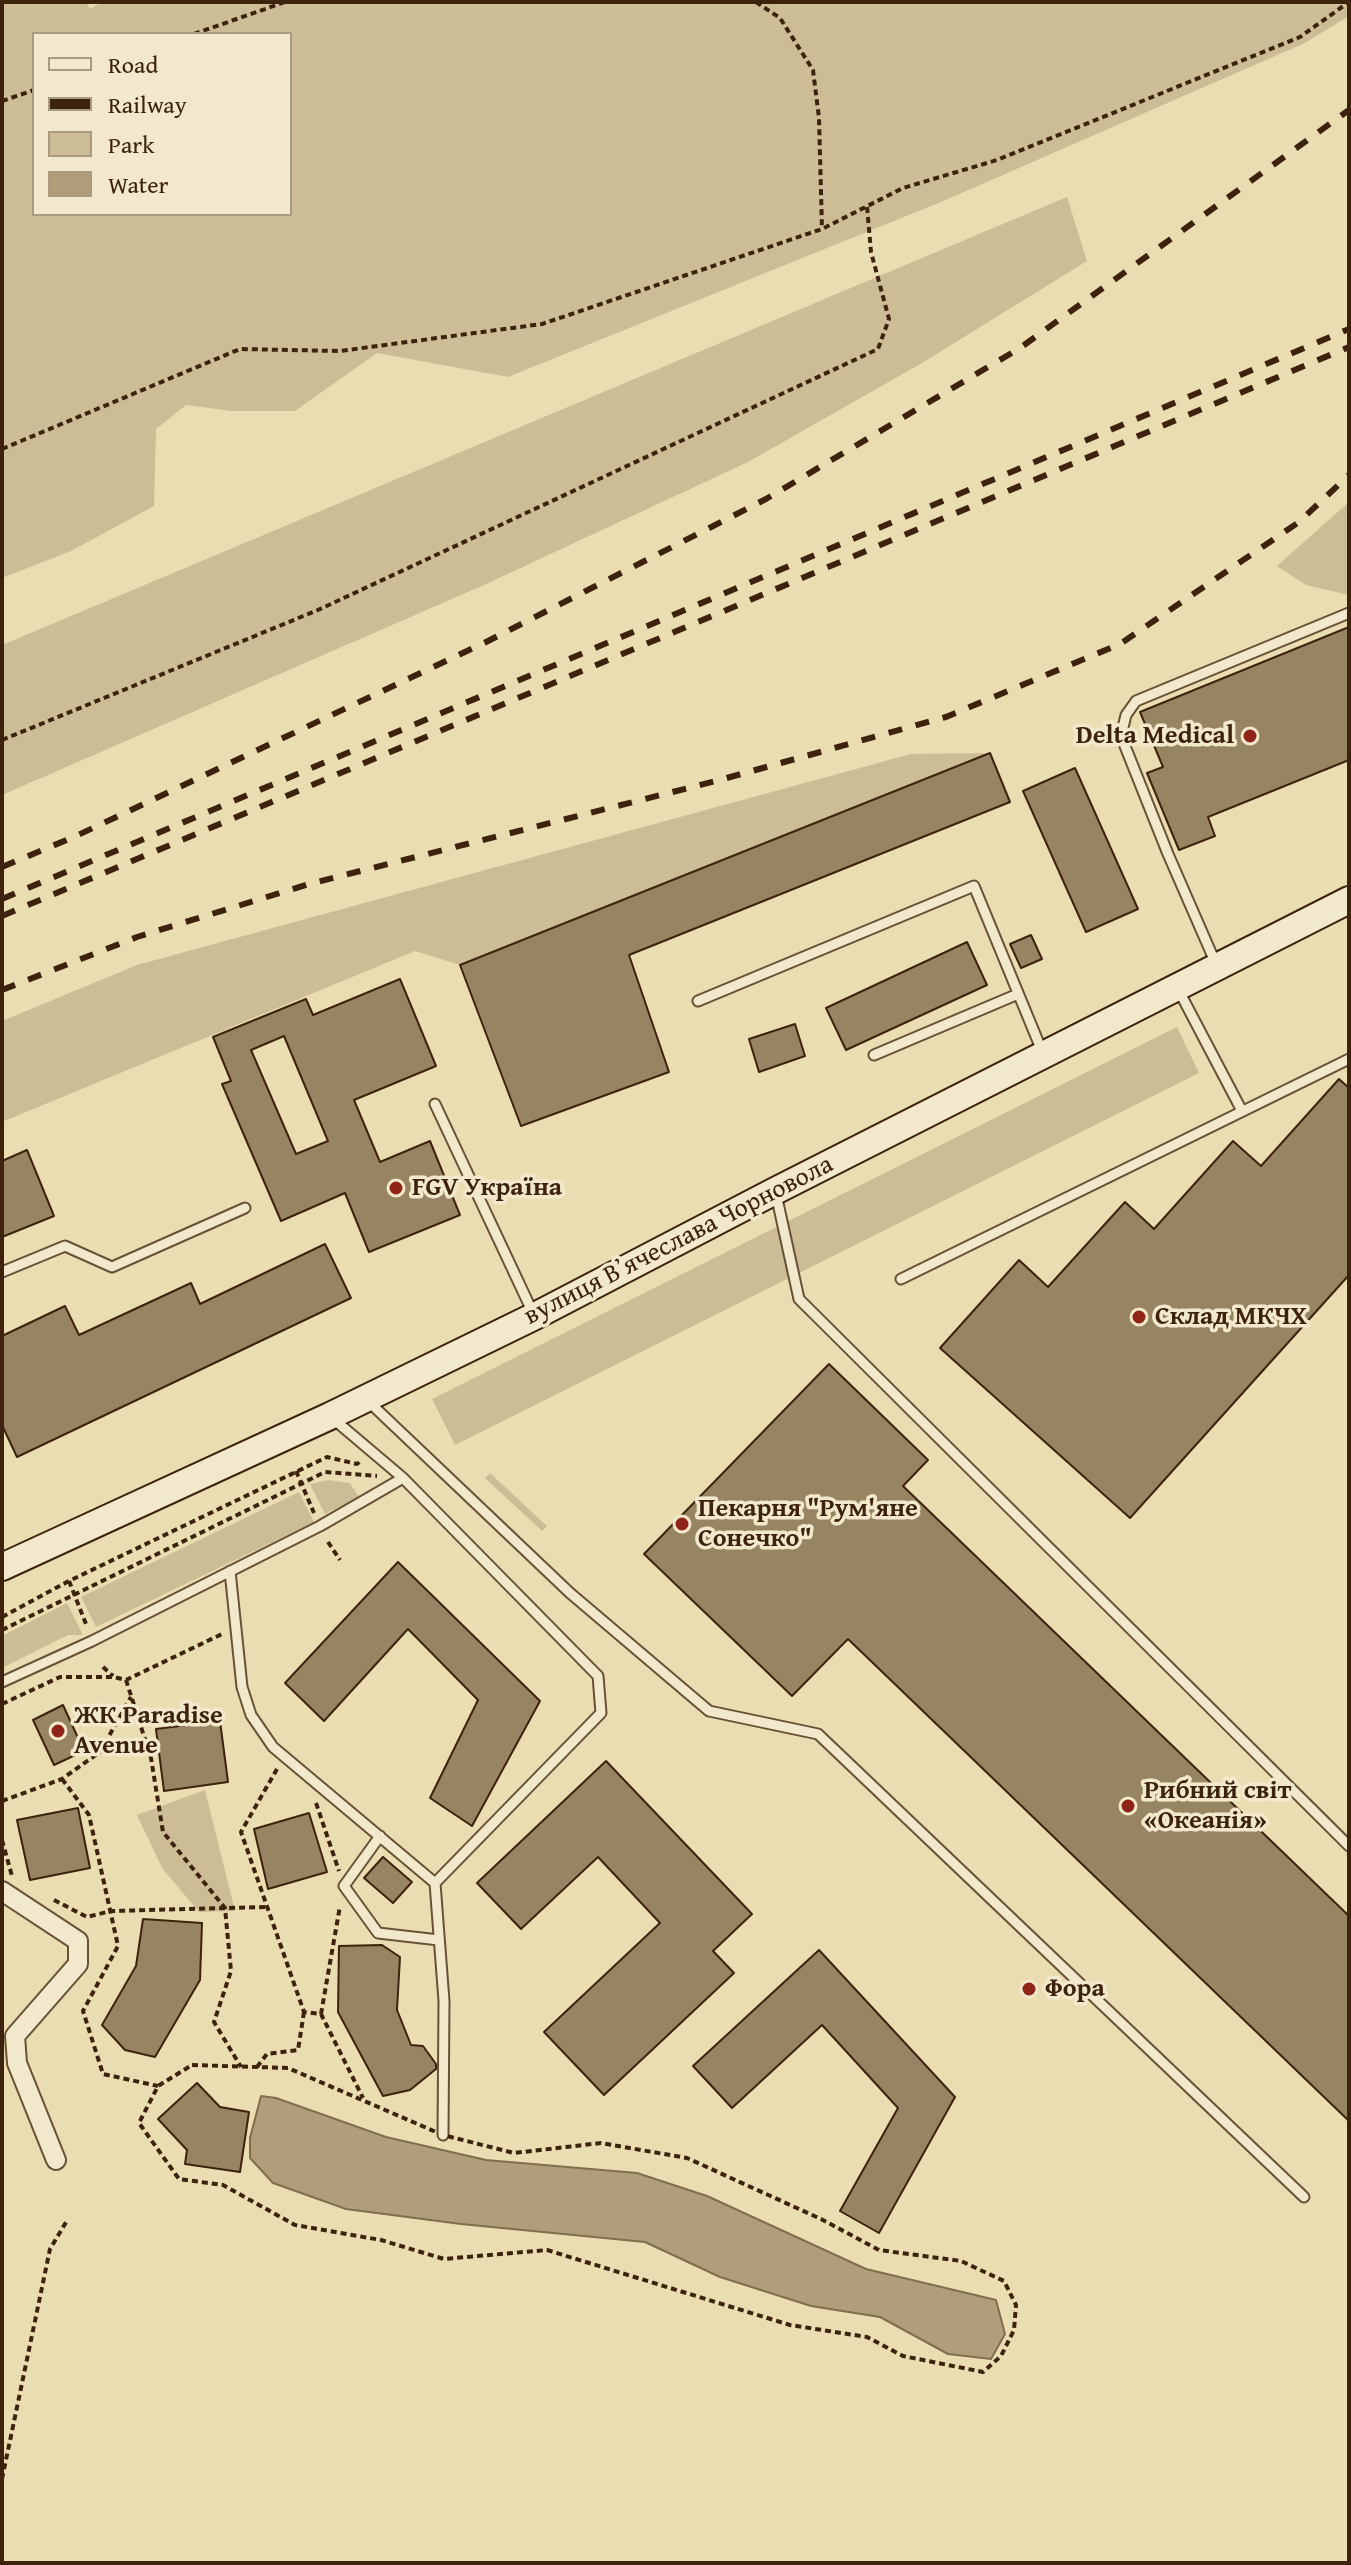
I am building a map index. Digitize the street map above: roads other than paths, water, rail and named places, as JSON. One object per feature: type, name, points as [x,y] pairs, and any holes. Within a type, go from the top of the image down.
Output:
[{"type":"main road","name":"вулиця Вʼячеслава Чорновола","points":[[2,1567],[330,1416],[535,1316],[1349,900]]},
{"type":"street","points":[[7,1885],[78,1941],[78,1964],[15,2036],[17,2063],[56,2160]]},
{"type":"lane","points":[[1217,967],[1121,736],[1126,715],[1136,701],[1349,613]]},
{"type":"lane","points":[[698,1001],[974,886],[1043,1054]]},
{"type":"lane","points":[[1177,987],[1242,1111]]},
{"type":"lane","points":[[874,1055],[1018,994]]},
{"type":"lane","points":[[901,1279],[1349,1059]]},
{"type":"lane","points":[[435,1104],[535,1316]]},
{"type":"lane","points":[[775,1191],[799,1299],[1349,1846]]},
{"type":"lane","points":[[2,1272],[65,1246],[112,1267],[245,1208]]},
{"type":"lane","points":[[365,1399],[570,1593],[709,1711],[818,1734],[1304,2197]]},
{"type":"lane","points":[[330,1416],[403,1478],[598,1676],[601,1713],[435,1883]]},
{"type":"lane","points":[[2,1682],[92,1641],[320,1526],[403,1478]]},
{"type":"lane","points":[[230,1571],[242,1687],[251,1715],[273,1747],[435,1883],[444,2001],[443,2135]]},
{"type":"lane","points":[[380,1836],[344,1886],[378,1933],[439,1940]]},
{"type":"water","points":[[261,2096],[276,2098],[386,2137],[486,2160],[637,2173],[707,2196],[866,2269],[996,2300],[1005,2334],[991,2359],[948,2354],[880,2317],[811,2306],[720,2277],[645,2242],[346,2209],[273,2183],[250,2158],[250,2138]]},
{"type":"railway","points":[[2,867],[76,836],[486,642],[766,499],[1020,348],[1349,110]]},
{"type":"railway","points":[[2,899],[1349,329]]},
{"type":"railway","points":[[2,916],[1349,347]]},
{"type":"railway","points":[[2,990],[137,937],[309,884],[716,781],[946,717],[1120,644],[1299,522],[1349,475]]},
{"type":"place","name":"Delta Medical","points":[[1250,736]]},
{"type":"place","name":"FGV Україна","points":[[396,1188]]},
{"type":"place","name":"Склад МКЧХ","points":[[1139,1317]]},
{"type":"place","name":"Пекарня \"Рум'яне Сонечко\"","points":[[682,1524]]},
{"type":"place","name":"ЖК Paradise Avenue","points":[[58,1731]]},
{"type":"place","name":"Рибний світ «Океанія»","points":[[1128,1806]]},
{"type":"place","name":"Фора","points":[[1029,1989]]}]
